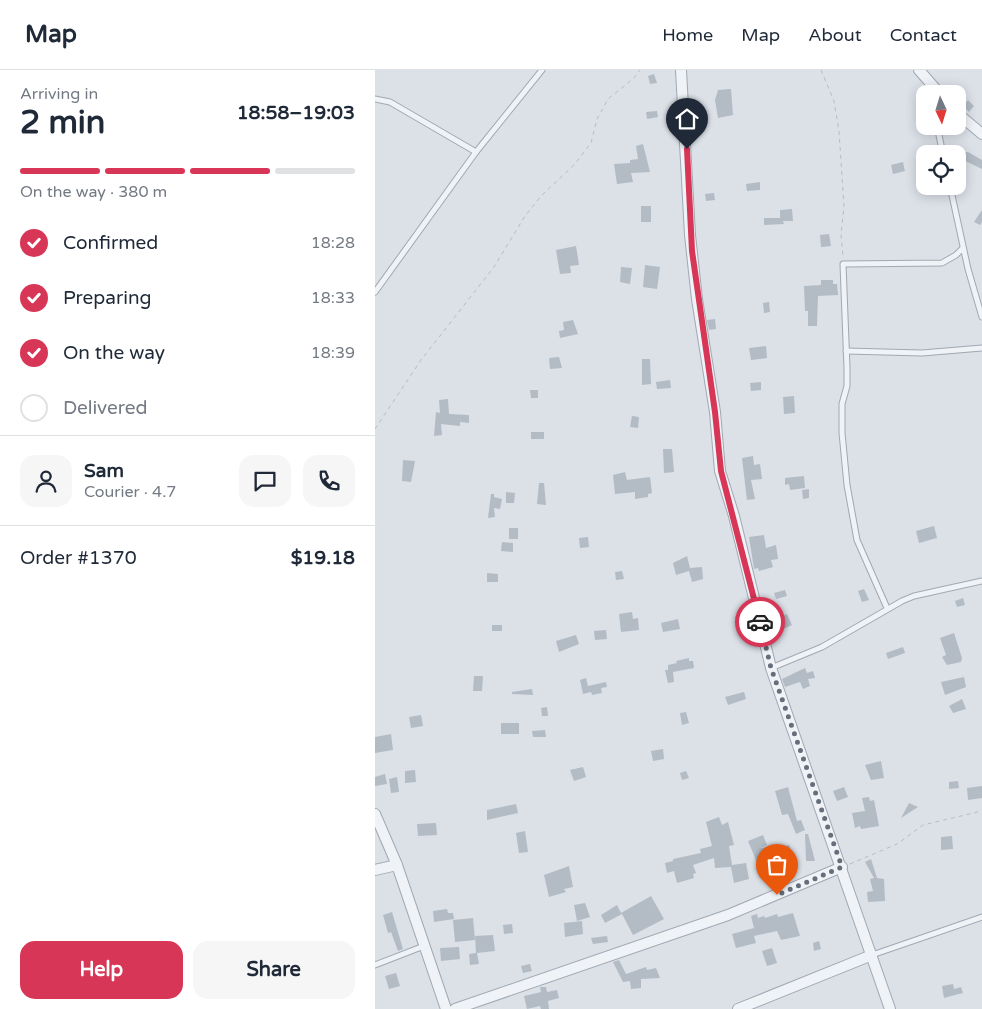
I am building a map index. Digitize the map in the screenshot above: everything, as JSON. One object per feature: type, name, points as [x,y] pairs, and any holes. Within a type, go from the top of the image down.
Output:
[{"type":"street","points":[[681,70],[690,235],[697,299],[715,412],[721,471],[734,516],[771,668],[873,955],[890,1009]]},
{"type":"street","points":[[919,70],[932,85]]},
{"type":"street","points":[[966,121],[982,134]]},
{"type":"street","points":[[375,814],[397,865],[446,1009]]},
{"type":"street","points":[[375,870],[397,865]]},
{"type":"street","points":[[455,1009],[728,915],[842,867]]},
{"type":"street","points":[[738,1009],[873,955]]},
{"type":"lane","points":[[375,292],[476,152],[541,70]]},
{"type":"lane","points":[[375,99],[390,102],[476,152]]},
{"type":"lane","points":[[952,195],[963,248],[982,316]]},
{"type":"lane","points":[[887,608],[857,540],[847,485],[842,433],[842,404],[847,386],[843,264],[942,263],[956,255],[963,248]]},
{"type":"lane","points":[[846,351],[922,353],[982,348]]},
{"type":"lane","points":[[771,668],[822,647],[887,608],[914,596],[982,581]]},
{"type":"lane","points":[[873,955],[982,917]]},
{"type":"lane","points":[[375,965],[425,946]]},
{"type":"path","points":[[375,429],[421,360],[494,267],[525,216],[541,196],[574,164],[591,143],[597,119],[608,99],[634,78],[640,70]]},
{"type":"path","points":[[821,70],[834,101],[839,131],[844,207],[841,235],[843,264]]},
{"type":"path","points":[[842,867],[897,844],[923,825],[982,810]]},
{"type":"building","points":[[654,74],[657,83],[650,84],[648,76]]},
{"type":"building","points":[[731,89],[733,115],[718,118],[715,100],[718,90]]},
{"type":"building","points":[[968,100],[974,106],[969,112],[966,109]]},
{"type":"building","points":[[657,111],[658,117],[647,119],[646,112]]},
{"type":"building","points":[[643,144],[650,172],[631,173],[633,182],[617,184],[614,164],[630,163],[630,160],[638,159],[636,146]]},
{"type":"building","points":[[966,152],[982,160],[982,169],[966,161]]},
{"type":"building","points":[[903,162],[905,171],[893,174],[891,165]]},
{"type":"building","points":[[760,182],[760,190],[747,191],[746,184]]},
{"type":"building","points":[[714,193],[715,200],[706,201],[705,194]]},
{"type":"building","points":[[641,206],[651,206],[651,222],[641,222]]},
{"type":"building","points":[[792,209],[793,221],[783,221],[784,224],[764,225],[764,218],[780,218],[780,210]]},
{"type":"building","points":[[982,210],[982,222],[980,225],[974,222]]},
{"type":"building","points":[[829,234],[831,246],[821,247],[820,235]]},
{"type":"building","points":[[576,246],[579,265],[570,266],[571,273],[560,274],[556,250]]},
{"type":"building","points":[[645,265],[660,267],[657,289],[643,287]]},
{"type":"building","points":[[621,267],[632,268],[630,284],[620,282]]},
{"type":"building","points":[[821,280],[833,280],[833,284],[837,284],[838,295],[818,296],[817,326],[808,326],[804,286],[821,285]]},
{"type":"building","points":[[769,302],[770,312],[764,313],[763,303]]},
{"type":"building","points":[[715,319],[716,329],[709,330],[707,320]]},
{"type":"building","points":[[573,320],[578,334],[560,338],[559,331],[564,330],[563,322]]},
{"type":"building","points":[[766,346],[767,358],[751,360],[749,348]]},
{"type":"building","points":[[559,357],[562,368],[550,369],[549,358]]},
{"type":"building","points":[[642,359],[650,359],[651,384],[642,385]]},
{"type":"building","points":[[670,380],[671,388],[657,389],[656,382]]},
{"type":"building","points":[[761,382],[761,390],[751,391],[750,383]]},
{"type":"building","points":[[530,390],[538,390],[538,398],[531,398]]},
{"type":"building","points":[[794,396],[795,413],[784,414],[783,397]]},
{"type":"building","points":[[448,399],[449,414],[469,415],[469,423],[460,422],[460,426],[441,424],[442,435],[434,436],[436,412],[440,413],[439,400]]},
{"type":"building","points":[[632,416],[639,417],[638,428],[630,427]]},
{"type":"building","points":[[531,432],[544,432],[544,439],[531,439]]},
{"type":"building","points":[[663,449],[672,449],[674,472],[664,473]]},
{"type":"building","points":[[753,456],[754,465],[760,464],[762,479],[751,480],[755,499],[747,500],[742,458]]},
{"type":"building","points":[[403,460],[415,461],[411,482],[402,481]]},
{"type":"building","points":[[625,472],[627,480],[650,477],[652,493],[648,494],[648,497],[635,499],[635,492],[615,494],[613,475]]},
{"type":"building","points":[[804,476],[805,488],[790,490],[789,484],[785,485],[785,478]]},
{"type":"building","points":[[539,483],[544,483],[546,505],[537,504]]},
{"type":"building","points":[[809,489],[809,498],[803,499],[802,490]]},
{"type":"building","points":[[506,492],[515,493],[514,503],[506,503]]},
{"type":"building","points":[[491,494],[502,499],[500,509],[494,508],[495,517],[488,518]]},
{"type":"building","points":[[934,526],[937,538],[919,543],[916,531]]},
{"type":"building","points":[[509,528],[518,528],[518,539],[509,539]]},
{"type":"building","points":[[764,535],[766,548],[776,545],[778,559],[771,560],[773,567],[759,571],[758,568],[754,569],[749,537]]},
{"type":"building","points":[[588,537],[589,547],[580,548],[579,538]]},
{"type":"building","points":[[502,542],[513,543],[513,552],[501,551]]},
{"type":"building","points":[[687,556],[690,568],[702,567],[703,579],[692,582],[689,571],[676,575],[673,563]]},
{"type":"building","points":[[622,571],[624,579],[616,580],[615,572]]},
{"type":"building","points":[[487,573],[498,574],[498,582],[487,582]]},
{"type":"building","points":[[864,589],[869,600],[862,602],[858,591]]},
{"type":"building","points":[[785,590],[787,596],[776,599],[774,593]]},
{"type":"building","points":[[963,598],[965,605],[957,607],[955,601]]},
{"type":"building","points":[[632,612],[633,619],[638,618],[639,630],[621,632],[619,614]]},
{"type":"building","points":[[787,614],[792,625],[779,631],[774,620]]},
{"type":"building","points":[[678,619],[680,629],[663,632],[661,623]]},
{"type":"building","points":[[492,625],[502,625],[502,631],[492,631]]},
{"type":"building","points":[[606,630],[607,639],[595,640],[594,631]]},
{"type":"building","points":[[954,633],[962,658],[961,662],[947,665],[942,657],[946,655],[940,638]]},
{"type":"building","points":[[576,635],[579,644],[559,652],[556,641]]},
{"type":"building","points":[[903,647],[905,653],[888,659],[886,653]]},
{"type":"building","points":[[689,658],[689,661],[693,661],[694,668],[673,672],[674,682],[668,683],[665,670],[668,670],[668,665]]},
{"type":"building","points":[[805,668],[807,673],[813,671],[815,678],[808,679],[810,686],[803,689],[800,682],[785,687],[782,679]]},
{"type":"building","points":[[474,676],[483,676],[482,691],[473,691]]},
{"type":"building","points":[[964,677],[966,687],[945,695],[941,682]]},
{"type":"building","points":[[586,678],[588,686],[606,682],[607,687],[601,688],[602,693],[592,695],[591,692],[583,694],[580,680]]},
{"type":"building","points":[[532,689],[533,695],[512,694],[512,692]]},
{"type":"building","points":[[744,692],[746,699],[728,705],[725,697]]},
{"type":"building","points":[[962,699],[966,709],[953,713],[949,706]]},
{"type":"building","points":[[547,707],[548,716],[542,716],[541,708]]},
{"type":"building","points":[[686,712],[689,723],[682,725],[680,713]]},
{"type":"building","points":[[421,715],[423,726],[411,728],[409,717]]},
{"type":"building","points":[[501,723],[519,723],[519,734],[501,734]]},
{"type":"building","points":[[545,730],[546,737],[533,737],[532,731]]},
{"type":"building","points":[[391,734],[393,750],[375,753],[375,737]]},
{"type":"building","points":[[663,749],[664,759],[653,761],[651,751]]},
{"type":"building","points":[[881,761],[884,778],[871,780],[865,765]]},
{"type":"building","points":[[583,767],[586,777],[574,781],[570,770]]},
{"type":"building","points":[[415,770],[416,782],[405,783],[405,771]]},
{"type":"building","points":[[686,771],[689,778],[682,780],[680,773]]},
{"type":"building","points":[[385,774],[387,784],[375,786],[375,777]]},
{"type":"building","points":[[397,777],[399,792],[391,793],[389,779]]},
{"type":"building","points":[[958,781],[959,788],[949,789],[949,782]]},
{"type":"building","points":[[982,786],[982,798],[968,800],[967,788]]},
{"type":"building","points":[[788,787],[797,821],[801,820],[805,830],[796,834],[788,814],[782,815],[775,791]]},
{"type":"building","points":[[844,787],[848,797],[837,801],[833,791]]},
{"type":"building","points":[[869,797],[870,801],[874,800],[879,826],[861,829],[860,826],[855,828],[852,813],[865,811],[862,798]]},
{"type":"building","points":[[909,803],[918,807],[901,818]]},
{"type":"building","points":[[516,804],[518,813],[487,820],[487,810]]},
{"type":"building","points":[[719,817],[722,825],[728,822],[734,845],[729,846],[732,865],[746,863],[749,879],[734,883],[731,867],[715,868],[714,858],[693,865],[696,873],[693,874],[694,878],[677,883],[674,871],[667,873],[665,863],[673,861],[673,859],[701,853],[700,849],[712,846],[706,822]]},
{"type":"building","points":[[436,823],[437,835],[418,836],[417,824]]},
{"type":"building","points":[[525,831],[528,852],[519,853],[516,833]]},
{"type":"building","points":[[805,834],[808,834],[815,861],[806,861]]},
{"type":"building","points":[[763,835],[767,845],[760,848],[779,846],[780,848],[789,845],[793,856],[778,862],[785,877],[777,880],[767,858],[761,860],[762,863],[758,865],[748,841]]},
{"type":"building","points":[[952,836],[953,849],[941,850],[941,837]]},
{"type":"building","points":[[871,859],[877,878],[884,879],[885,901],[868,902],[867,892],[873,891],[870,879],[874,878],[865,862]]},
{"type":"building","points":[[569,866],[573,887],[564,889],[566,892],[549,897],[544,875]]},
{"type":"building","points":[[651,896],[664,919],[633,935],[622,914],[605,923],[601,915],[617,905],[621,913]]},
{"type":"building","points":[[585,903],[590,917],[577,921],[574,905]]},
{"type":"building","points":[[447,909],[448,913],[453,913],[454,919],[434,922],[433,911]]},
{"type":"building","points":[[392,912],[403,949],[398,951],[391,932],[388,933],[383,915]]},
{"type":"building","points":[[793,913],[800,936],[781,940],[777,931],[754,936],[756,943],[736,948],[732,934],[754,928],[751,916],[757,914],[758,918],[764,916],[765,918],[777,914],[778,917]]},
{"type":"building","points":[[473,918],[475,940],[455,942],[453,920]]},
{"type":"building","points":[[582,921],[583,934],[565,937],[564,923]]},
{"type":"building","points":[[512,924],[513,933],[504,934],[503,925]]},
{"type":"building","points":[[493,935],[495,951],[477,953],[479,964],[470,965],[469,954],[476,953],[475,936]]},
{"type":"building","points":[[607,936],[608,942],[593,944],[591,938]]},
{"type":"building","points":[[819,941],[821,949],[814,951],[813,943]]},
{"type":"building","points":[[459,947],[460,959],[441,961],[440,948]]},
{"type":"building","points":[[772,948],[777,963],[767,966],[762,951]]},
{"type":"building","points":[[619,960],[626,974],[646,967],[647,970],[656,968],[660,978],[641,979],[641,988],[631,989],[630,981],[623,982],[613,962]]},
{"type":"building","points":[[530,964],[532,971],[523,973],[521,966]]},
{"type":"building","points":[[396,973],[400,986],[389,989],[385,976]]},
{"type":"building","points":[[953,984],[954,989],[961,987],[963,993],[944,998],[942,986]]},
{"type":"building","points":[[540,987],[546,987],[547,992],[557,990],[559,998],[548,1001],[549,1009],[541,1009],[540,1006],[527,1009],[524,996],[541,992]]},
{"type":"way so far","points":[[760,622],[771,668],[795,730],[805,767],[842,867],[777,895]]},
{"type":"route","points":[[687,149],[690,235],[697,299],[715,412],[721,471],[760,622]]}]
